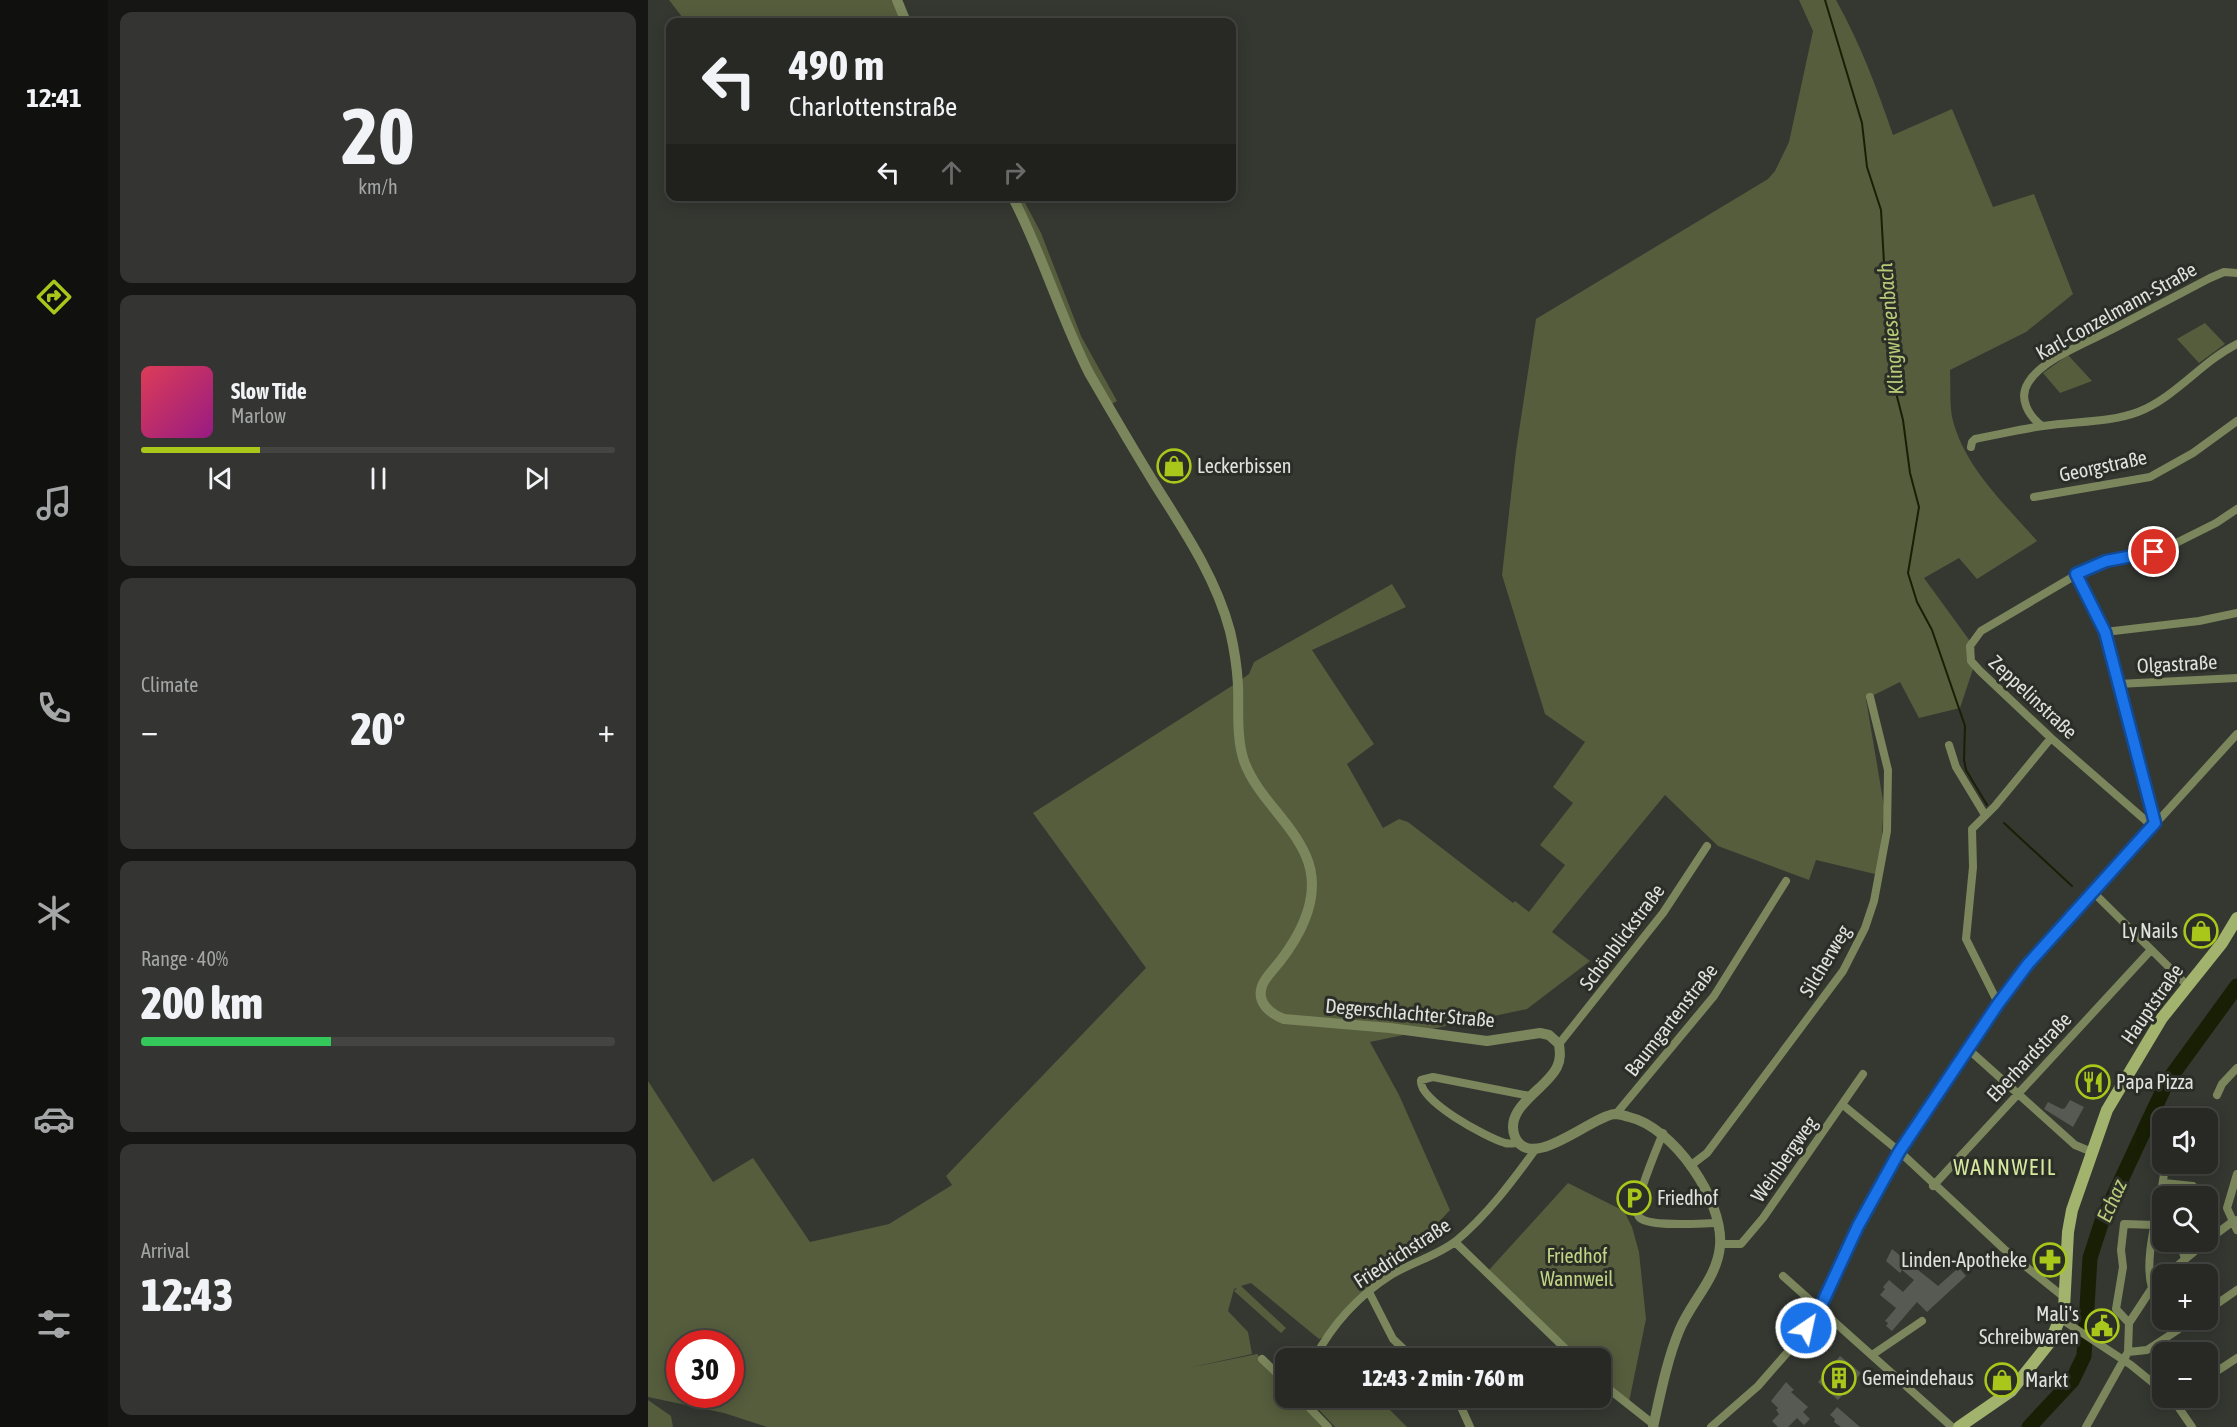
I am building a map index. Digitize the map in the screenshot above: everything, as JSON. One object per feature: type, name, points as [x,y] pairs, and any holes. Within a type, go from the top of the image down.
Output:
[{"type":"main road","name":"Hauptstraße","points":[[1959,1427],[2011,1391],[2044,1352],[2061,1319],[2065,1298],[2070,1220],[2107,1110],[2162,1018],[2222,943],[2237,918]]},
{"type":"street","points":[[897,0],[904,18]]},
{"type":"street","name":"Degerschlachter Straße","points":[[1014,201],[1043,264],[1072,341],[1107,406],[1205,568],[1230,630],[1235,658],[1240,744],[1245,762],[1255,781],[1300,841],[1308,859],[1311,900],[1307,918],[1298,936],[1262,985],[1262,1000],[1265,1008],[1274,1015],[1302,1022],[1390,1028],[1487,1041],[1540,1033],[1549,1035],[1559,1044]]},
{"type":"street","name":"Karl-Conzelmann-Straße","points":[[2042,426],[2031,417],[2025,402],[2026,385],[2036,373],[2060,357],[2210,278],[2224,272],[2237,273]]},
{"type":"street","points":[[1971,447],[1975,439],[2042,426],[2113,418],[2139,411],[2173,391],[2214,357],[2237,344]]},
{"type":"street","name":"Georgstraße","points":[[2034,497],[2150,477],[2193,453],[2237,422]]},
{"type":"street","name":"Zeppelinstraße","points":[[2153,825],[2051,738],[1980,671],[1971,661],[1970,646],[1981,631],[2093,565],[2154,552],[2172,545],[2216,523],[2237,509]]},
{"type":"street","points":[[2076,574],[2105,632],[2153,825]]},
{"type":"street","points":[[2105,632],[2199,621],[2237,613]]},
{"type":"street","name":"Olgastraße","points":[[2118,684],[2237,678]]},
{"type":"street","name":"Silcherweg","points":[[1690,1166],[1707,1153],[1810,1018],[1843,971],[1865,928],[1874,901],[1887,831],[1888,770],[1870,698]]},
{"type":"street","points":[[1711,1427],[1758,1386],[1820,1308],[1858,1226],[1899,1152],[1998,1004],[2028,964],[2237,734]]},
{"type":"street","points":[[1998,1004],[1966,939],[1973,867],[1972,829],[2051,738]]},
{"type":"street","points":[[1949,745],[1956,767],[1985,814]]},
{"type":"street","name":"Schönblickstraße","points":[[1559,1044],[1663,913],[1707,846]]},
{"type":"street","name":"Baumgartenstraße","points":[[1616,1114],[1714,996],[1786,881]]},
{"type":"street","points":[[2093,892],[2150,951],[2187,985]]},
{"type":"street","name":"Eberhardstraße","points":[[1933,1186],[2150,951]]},
{"type":"street","points":[[1559,1044],[1560,1059],[1556,1069],[1530,1096],[1515,1117],[1513,1129],[1519,1143],[1527,1149],[1535,1150],[1550,1146],[1586,1125],[1616,1114],[1642,1121],[1663,1133],[1680,1150],[1707,1191],[1717,1223],[1720,1244],[1712,1274],[1678,1331],[1653,1425],[1611,1392]]},
{"type":"street","points":[[1968,1049],[2075,1145],[2092,1152]]},
{"type":"street","points":[[2217,1095],[2222,1084],[2237,1068]]},
{"type":"street","name":"Weinbergweg","points":[[1720,1244],[1741,1244],[1763,1218],[1863,1074]]},
{"type":"street","points":[[1519,1143],[1507,1143],[1458,1119],[1423,1091],[1420,1080],[1433,1077],[1530,1096]]},
{"type":"street","points":[[1843,1105],[1899,1152],[1933,1186],[2004,1249],[2065,1298]]},
{"type":"street","points":[[1663,1133],[1639,1198],[1638,1215],[1642,1219],[1658,1223],[1717,1223]]},
{"type":"street","name":"Friedrichstraße","points":[[1320,1348],[1348,1310],[1369,1292],[1392,1274],[1455,1242],[1501,1195],[1535,1150]]},
{"type":"street","points":[[2162,1186],[2163,1174]]},
{"type":"street","points":[[2237,1174],[2227,1208],[2237,1230]]},
{"type":"street","points":[[2163,1183],[2193,1186]]},
{"type":"street","points":[[2218,1233],[2234,1221]]},
{"type":"street","points":[[2129,1323],[2116,1309],[2123,1267],[2121,1250],[2124,1224],[2152,1225]]},
{"type":"street","points":[[1455,1242],[1565,1348]]},
{"type":"street","points":[[2086,1427],[2128,1352],[2129,1323],[2152,1288],[2148,1270],[2152,1248]]},
{"type":"street","points":[[2183,1252],[2185,1259]]},
{"type":"street","points":[[2179,1264],[2194,1252]]},
{"type":"street","points":[[1783,1276],[1952,1427]]},
{"type":"street","points":[[2218,1303],[2237,1290]]},
{"type":"street","points":[[1369,1292],[1393,1339],[1402,1348]]},
{"type":"street","points":[[2061,1319],[2123,1360],[2152,1382]]},
{"type":"street","points":[[1872,1355],[1922,1320]]},
{"type":"street","points":[[2128,1352],[2147,1350],[2178,1330]]},
{"type":"street","points":[[2218,1370],[2237,1358]]},
{"type":"street","points":[[1262,1359],[1275,1371]]},
{"type":"street","points":[[1310,1408],[1328,1427]]},
{"type":"street","points":[[1461,1408],[1470,1427]]},
{"type":"street","points":[[2180,1408],[2192,1427]]},
{"type":"green space","points":[[669,0],[897,0],[904,18],[683,18]]},
{"type":"green space","points":[[1799,0],[1836,0],[1868,66],[1893,135],[1952,109],[1993,207],[2034,194],[2073,294],[2026,332],[1950,370],[1953,421],[1967,455],[1988,486],[2037,541],[1977,579],[1959,558],[1924,578],[1975,648],[1972,654],[1973,669],[1960,708],[1919,718],[1900,682],[1866,699],[1884,806],[1879,875],[1816,860],[1809,880],[1718,846],[1665,795],[1552,932],[1590,961],[1527,1009],[1370,1042],[1399,1095],[1450,1210],[1393,1272],[1327,1336],[1319,1339],[1251,1283],[1241,1286],[1286,1328],[1281,1333],[1234,1291],[1237,1288],[1234,1289],[1228,1311],[1248,1332],[1252,1354],[1188,1368],[1257,1354],[1275,1373],[1275,1408],[1310,1408],[1328,1427],[767,1427],[700,1408],[744,1408],[744,1330],[666,1330],[666,1401],[648,1397],[648,1081],[713,1182],[753,1158],[810,1242],[889,1224],[952,1185],[946,1176],[1146,968],[1033,813],[1238,682],[1249,674],[1254,662],[1392,584],[1406,607],[1312,650],[1374,744],[1347,764],[1383,828],[1399,819],[1408,822],[1513,903],[1515,901],[1529,912],[1565,865],[1540,845],[1573,803],[1553,787],[1585,742],[1545,714],[1502,575],[1516,451],[1536,319],[1768,179],[1775,171],[1789,142],[1813,31]]},
{"type":"green space","points":[[1014,201],[1024,201],[1041,233],[1081,336],[1117,401],[1108,406]]},
{"type":"green space","points":[[2205,323],[2225,344],[2199,363],[2177,339]]},
{"type":"green space","points":[[2068,355],[2092,381],[2060,393],[2043,373]]},
{"type":"green space","name":"Friedhof Wannweil","points":[[1568,1183],[1624,1211],[1632,1227],[1639,1252],[1646,1319],[1629,1402],[1611,1387],[1611,1348],[1570,1348],[1489,1270]]},
{"type":"green space","points":[[648,1400],[671,1416],[673,1427],[648,1427]]},
{"type":"green space","points":[[1317,1408],[1388,1408],[1407,1427],[1335,1427]]},
{"type":"building","points":[[2070,1100],[2084,1107],[2073,1127],[2044,1109],[2048,1102],[2062,1109],[2065,1108]]},
{"type":"building","points":[[1892,1249],[1938,1286],[1956,1270],[1960,1269],[1966,1276],[1927,1312],[1917,1302],[1892,1331],[1886,1326],[1888,1323],[1885,1321],[1896,1308],[1880,1295],[1885,1289],[1883,1287],[1889,1280],[1903,1292],[1914,1280],[1902,1270],[1900,1273],[1886,1261]]},
{"type":"building","name":"Gemeindehaus","points":[[1840,1356],[1861,1373],[1838,1400],[1818,1382]]},
{"type":"building","points":[[1786,1382],[1794,1390],[1791,1392],[1808,1407],[1803,1412],[1810,1419],[1804,1425],[1797,1418],[1788,1427],[1778,1427],[1772,1421],[1779,1414],[1776,1410],[1778,1408],[1771,1401]]},
{"type":"building","points":[[1837,1407],[1860,1427],[1841,1427],[1834,1422],[1835,1419],[1830,1415]]},
{"type":"waterway","name":"Klingwiesenbach","points":[[1825,0],[1862,123],[1867,167],[1881,210],[1890,369],[1903,420],[1910,473],[1919,507],[1908,573],[1917,602],[1932,630],[1965,726],[1966,770],[1987,805]]},
{"type":"waterway","points":[[2004,823],[2072,886]]},
{"type":"waterway","name":"Echaz","points":[[2029,1427],[2072,1381],[2084,1356],[2090,1258],[2102,1221],[2149,1120],[2167,1082],[2237,986]]},
{"type":"place","name":"Leckerbissen","points":[[1174,466]]},
{"type":"place","name":"Ly Nails","points":[[2201,931]]},
{"type":"place","name":"Papa Pizza","points":[[2093,1082]]},
{"type":"place","name":"Friedhof","points":[[1634,1198]]},
{"type":"place","name":"Linden-Apotheke","points":[[2050,1260]]},
{"type":"place","name":"Mali's Schreibwaren","points":[[2102,1326]]},
{"type":"place","name":"Gemeindehaus","points":[[1839,1378]]},
{"type":"place","name":"Markt","points":[[2002,1380]]},
{"type":"district","name":"WANNWEIL","points":[[2005,1167]]},
{"type":"route","points":[[1806,1328],[1820,1308],[1858,1226],[1899,1152],[1998,1004],[2028,964],[2155,823],[2105,632],[2076,574],[2106,561],[2154,552]]}]
